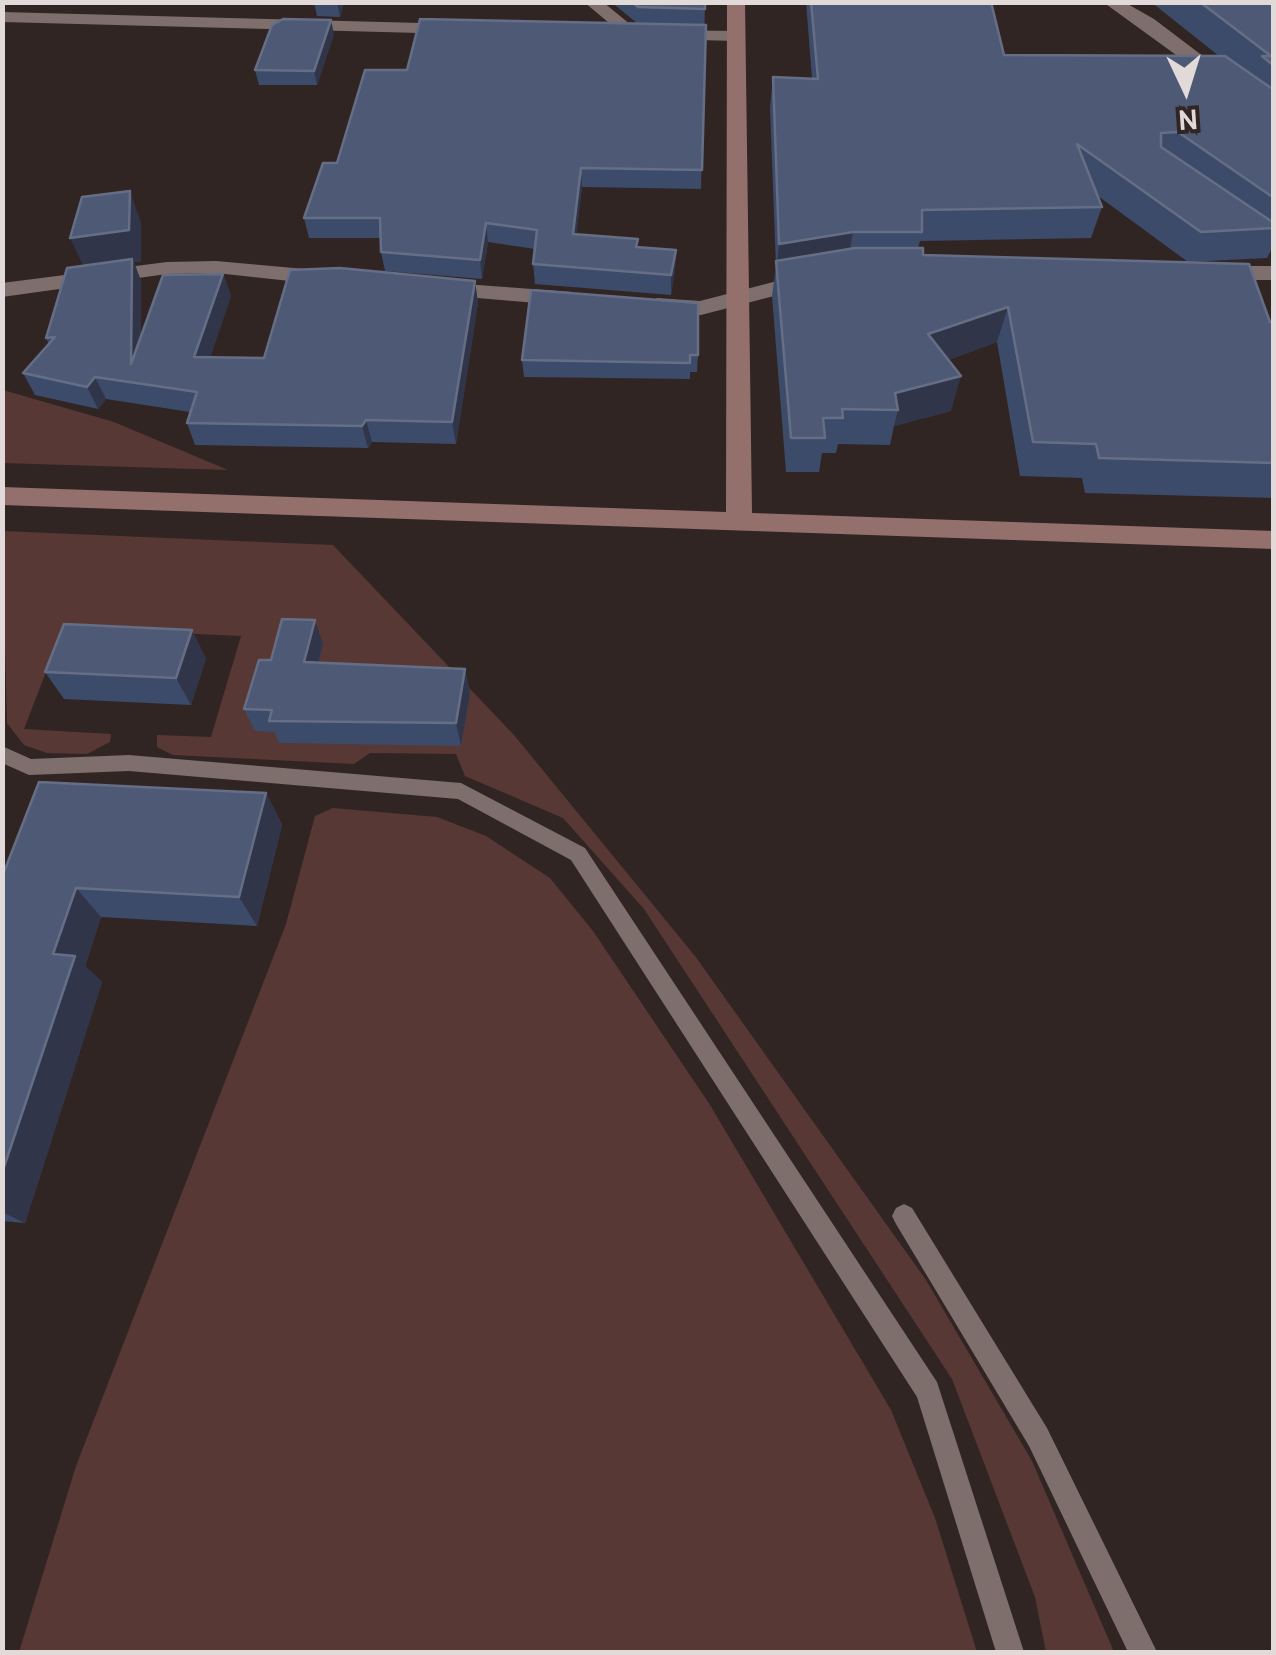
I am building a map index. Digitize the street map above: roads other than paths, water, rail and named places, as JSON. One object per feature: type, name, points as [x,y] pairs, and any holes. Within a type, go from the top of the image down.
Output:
[{"type":"street","points":[[592,2],[633,34]]},
{"type":"street","points":[[736,2],[735,296],[740,520]]},
{"type":"street","points":[[1111,2],[1148,22],[1274,120]]},
{"type":"street","points":[[2,17],[475,30]]},
{"type":"street","points":[[594,32],[736,36]]},
{"type":"street","points":[[2,290],[166,268],[216,267],[353,281]]},
{"type":"street","points":[[1186,273],[1274,273]]},
{"type":"street","points":[[624,303],[701,308],[735,296],[830,276]]},
{"type":"street","points":[[412,286],[586,300]]},
{"type":"street","points":[[2,496],[1274,540]]},
{"type":"lane","points":[[2,754],[28,767],[129,763],[461,791],[578,854],[928,1392],[1010,1652]]},
{"type":"lane","points":[[904,1216],[1038,1437],[1143,1652]]}]
